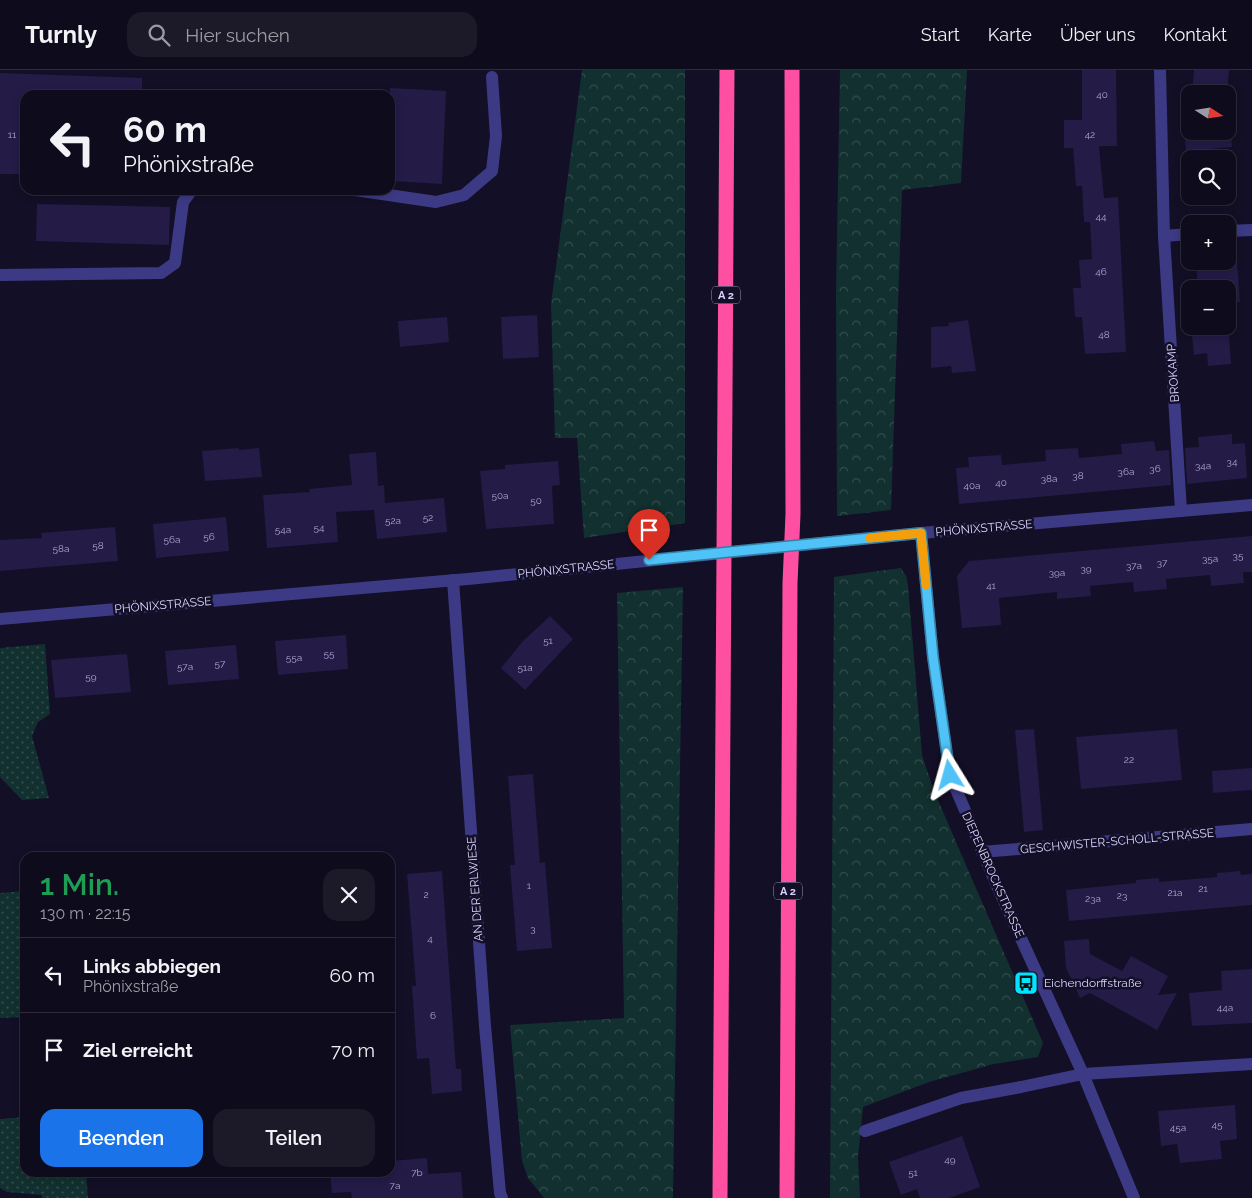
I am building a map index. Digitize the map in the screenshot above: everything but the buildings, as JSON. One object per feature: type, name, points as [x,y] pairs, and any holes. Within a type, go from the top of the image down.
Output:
[{"type":"highway","name":"A 2","points":[[720,1198],[727,70]]},
{"type":"highway","name":"A 2","points":[[787,1198],[792,514],[792,70]]},
{"type":"street","name":"BROKAMP","points":[[1160,70],[1164,236],[1181,511]]},
{"type":"street","points":[[389,195],[436,202],[464,195],[492,171],[496,136],[492,77]]},
{"type":"street","points":[[0,275],[161,273],[175,263],[183,202],[188,195]]},
{"type":"street","points":[[1236,231],[1252,230]]},
{"type":"street","points":[[1164,236],[1181,235]]},
{"type":"street","name":"PHÖNIXSTRASSE","points":[[0,619],[452,580],[921,533],[1252,505]]},
{"type":"street","name":"DIEPENBROCKSTRASSE","points":[[921,533],[933,657],[950,775],[982,852],[1083,1074],[1134,1198]]},
{"type":"street","name":"AN DER ERLWIESE","points":[[452,580],[485,1026],[502,1198]]},
{"type":"street","name":"GESCHWISTER-SCHOLL-STRASSE","points":[[982,852],[1252,829]]},
{"type":"street","points":[[865,1131],[960,1098],[1083,1074],[1252,1064]]},
{"type":"green space","points":[[582,70],[685,70],[685,523],[584,538],[577,438],[555,438],[551,304]]},
{"type":"green space","points":[[840,70],[967,70],[961,183],[902,190],[891,510],[837,516],[836,290]]},
{"type":"green space","points":[[901,568],[906,576],[908,585],[922,755],[934,791],[1043,1043],[1038,1057],[994,1064],[929,1082],[863,1107],[858,1157],[860,1198],[830,1198],[834,577]]},
{"type":"green space","points":[[683,587],[673,1198],[544,1198],[528,1178],[522,1161],[510,1025],[624,1018],[617,593]]},
{"type":"green space","points":[[45,644],[50,714],[38,722],[32,736],[49,798],[22,800],[0,777],[0,648]]},
{"type":"green space","points":[[20,891],[20,1017],[0,1018],[0,893]]},
{"type":"green space","points":[[20,1117],[20,1177],[86,1177],[88,1198],[42,1198],[42,1195],[7,1192],[0,1188],[0,1119]]},
{"type":"slow traffic","points":[[870,538],[921,533],[926,585]]},
{"type":"place","name":"Eichendorffstraße","points":[[1026,983]]},
{"type":"route","points":[[649,560],[921,533],[933,657],[950,775]]}]
